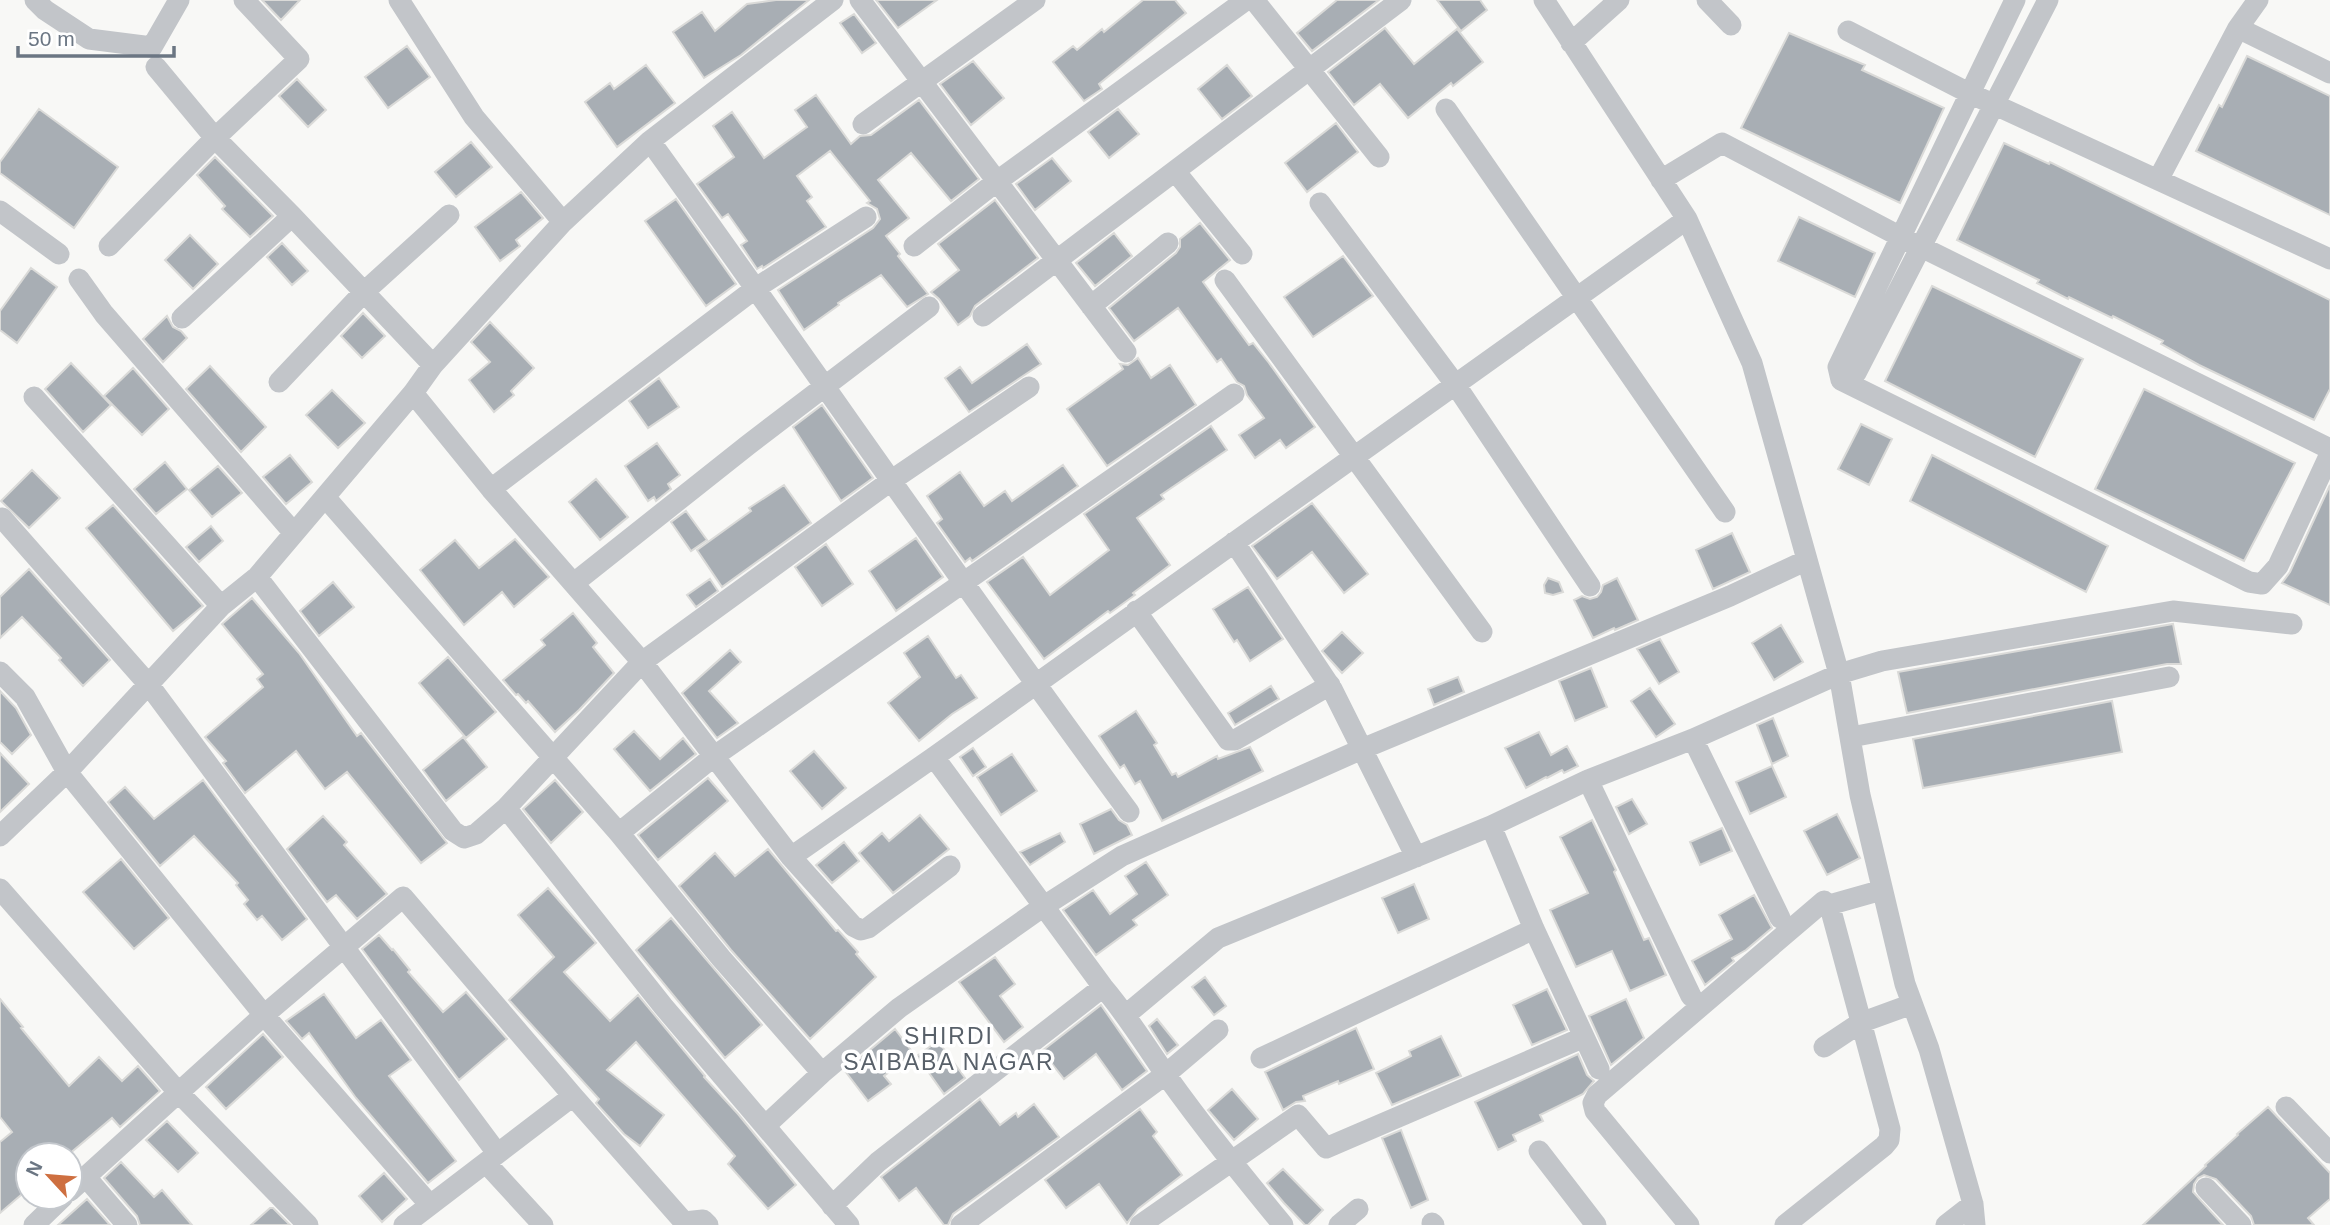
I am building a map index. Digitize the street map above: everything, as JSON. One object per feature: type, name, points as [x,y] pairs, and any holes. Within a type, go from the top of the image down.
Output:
[{"type":"street","points":[[35,0],[45,10],[89,39],[152,47],[179,0]]},
{"type":"street","points":[[109,246],[215,138],[299,59],[244,0]]},
{"type":"street","points":[[399,0],[474,117],[563,222]]},
{"type":"street","points":[[0,836],[67,772],[221,606],[257,577],[413,393],[433,365],[563,222],[650,141],[833,0]]},
{"type":"street","points":[[860,0],[1126,352]]},
{"type":"street","points":[[863,124],[1035,0]]},
{"type":"street","points":[[914,246],[996,182],[1246,0]]},
{"type":"street","points":[[1254,0],[1379,156]]},
{"type":"street","points":[[983,316],[1401,0]]},
{"type":"street","points":[[1544,0],[1687,219],[1752,363],[1839,674],[1860,795],[1905,984],[1929,1049],[1974,1214],[1946,1225]]},
{"type":"street","points":[[1571,43],[1619,0]]},
{"type":"street","points":[[1707,0],[1731,25]]},
{"type":"street","points":[[1841,380],[1838,367],[2015,0]]},
{"type":"street","points":[[1841,380],[1856,373],[2048,0]]},
{"type":"street","points":[[2158,180],[2238,28],[2258,0]]},
{"type":"street","points":[[2238,28],[2330,74]]},
{"type":"street","points":[[1849,31],[1969,93],[2330,259]]},
{"type":"street","points":[[156,67],[215,138],[433,365]]},
{"type":"street","points":[[1446,109],[1725,512]]},
{"type":"street","points":[[650,141],[1034,684],[1129,812]]},
{"type":"street","points":[[1661,180],[1722,143],[1901,237],[2330,452],[2278,566],[2262,584],[2249,582],[1841,380]]},
{"type":"street","points":[[1175,171],[1242,254]]},
{"type":"street","points":[[1320,203],[1455,384],[1590,586]]},
{"type":"street","points":[[0,211],[59,254]]},
{"type":"street","points":[[279,382],[363,292],[449,215]]},
{"type":"street","points":[[182,318],[292,216]]},
{"type":"street","points":[[491,489],[756,288],[866,217]]},
{"type":"street","points":[[791,857],[1687,219]]},
{"type":"street","points":[[1091,306],[1168,243]]},
{"type":"street","points":[[79,279],[104,314],[293,532]]},
{"type":"street","points":[[1224,280],[1482,632]]},
{"type":"street","points":[[574,583],[929,307]]},
{"type":"street","points":[[257,577],[453,831],[464,838],[476,834],[506,808],[642,662],[892,480],[1029,387]]},
{"type":"street","points":[[413,393],[491,489],[642,662],[791,857],[853,926],[861,930],[868,929],[950,866]]},
{"type":"street","points":[[618,833],[713,757],[1234,394]]},
{"type":"street","points":[[34,397],[221,606]]},
{"type":"street","points":[[325,497],[618,833],[721,958],[822,1073]]},
{"type":"street","points":[[2,518],[149,685],[543,1225]]},
{"type":"street","points":[[1234,542],[1329,685],[1416,857]]},
{"type":"street","points":[[765,1126],[822,1073],[899,1009],[1044,906],[1122,856],[1362,749],[1730,596],[1807,560]]},
{"type":"street","points":[[1136,611],[1228,740],[1235,740],[1329,685]]},
{"type":"street","points":[[1127,1014],[1218,938],[1491,826],[1588,780],[1693,739],[1839,674],[1882,661],[2173,611],[2292,624]]},
{"type":"street","points":[[0,672],[25,697],[67,772],[264,1015],[430,1205]]},
{"type":"street","points":[[1851,737],[2169,677]]},
{"type":"street","points":[[1693,739],[1780,918]]},
{"type":"street","points":[[934,757],[1103,987],[1127,1014],[1166,1074],[1230,1161],[1283,1225]]},
{"type":"street","points":[[1588,780],[1691,996]]},
{"type":"street","points":[[506,808],[663,1006],[849,1225]]},
{"type":"street","points":[[1491,826],[1534,929],[1598,1069]]},
{"type":"street","points":[[0,889],[179,1093],[308,1225]]},
{"type":"street","points":[[1829,905],[1882,890]]},
{"type":"street","points":[[84,1179],[264,1015],[403,897],[684,1222],[703,1220],[708,1225]]},
{"type":"street","points":[[1689,1225],[1595,1111],[1593,1103],[1597,1094],[1824,901],[1829,905],[1890,1129],[1889,1140],[1785,1225]]},
{"type":"street","points":[[1261,1058],[1534,929]]},
{"type":"street","points":[[832,1206],[878,1161],[1103,987]]},
{"type":"street","points":[[1824,1047],[1860,1023],[1912,1004]]},
{"type":"street","points":[[961,1225],[1166,1074],[1218,1030]]},
{"type":"street","points":[[1140,1225],[1298,1115],[1326,1148],[1582,1038]]},
{"type":"street","points":[[404,1225],[573,1096]]},
{"type":"street","points":[[2286,1107],[2330,1153]]},
{"type":"street","points":[[1539,1151],[1597,1225]]},
{"type":"street","points":[[2206,1188],[2241,1225]]},
{"type":"street","points":[[84,1189],[127,1225]]},
{"type":"street","points":[[1339,1225],[1358,1209]]},
{"type":"street","points":[[34,1225],[49,1211]]},
{"type":"building","points":[[262,0],[300,0],[281,20]]},
{"type":"building","points":[[776,0],[809,0],[741,55],[704,78],[673,32],[702,12],[715,31],[747,4]]},
{"type":"building","points":[[876,0],[937,0],[898,28]]},
{"type":"building","points":[[1143,0],[1175,0],[1186,13],[1099,84],[1102,89],[1084,101],[1053,62],[1073,46],[1077,50],[1102,29],[1104,32]]},
{"type":"building","points":[[1337,0],[1379,0],[1312,51],[1297,33]]},
{"type":"building","points":[[1437,0],[1480,0],[1487,10],[1461,31]]},
{"type":"building","points":[[854,14],[876,43],[862,53],[840,23]]},
{"type":"building","points":[[1385,28],[1414,64],[1457,29],[1483,62],[1453,86],[1451,83],[1408,118],[1380,84],[1354,105],[1328,72]]},
{"type":"building","points":[[1789,33],[1865,65],[1862,70],[1944,108],[1900,203],[1741,128]]},
{"type":"building","points":[[407,46],[430,77],[388,108],[365,77]]},
{"type":"building","points":[[2247,56],[2330,96],[2330,215],[2196,151]]},
{"type":"building","points":[[973,61],[1004,98],[971,125],[940,84]]},
{"type":"building","points":[[646,65],[675,103],[617,147],[585,102],[610,83],[614,89]]},
{"type":"building","points":[[1227,65],[1252,96],[1222,119],[1198,89]]},
{"type":"building","points":[[297,79],[326,110],[308,127],[279,96]]},
{"type":"building","points":[[816,95],[851,144],[860,136],[871,135],[919,100],[979,179],[951,201],[911,153],[878,180],[909,218],[886,236],[928,294],[907,307],[881,275],[838,303],[839,305],[804,330],[778,290],[873,228],[880,219],[877,209],[867,203],[870,201],[830,151],[797,176],[812,197],[807,201],[826,227],[763,268],[762,266],[757,269],[741,245],[747,241],[728,214],[722,218],[697,184],[734,157],[713,126],[732,112],[764,158],[807,127],[795,110]]},
{"type":"building","points":[[39,109],[118,167],[74,228],[0,173],[0,162]]},
{"type":"building","points":[[1118,109],[1139,134],[1109,158],[1088,132]]},
{"type":"building","points":[[1336,123],[1358,152],[1307,192],[1285,163]]},
{"type":"building","points":[[471,142],[492,167],[456,197],[435,172]]},
{"type":"building","points":[[2004,143],[2049,164],[2050,162],[2330,300],[2330,389],[2314,420],[2199,365],[2161,344],[2163,341],[2113,316],[2112,318],[2069,297],[2068,299],[2037,283],[2039,280],[1957,240]]},
{"type":"building","points":[[215,157],[273,216],[250,237],[222,209],[225,206],[197,175]]},
{"type":"building","points":[[1052,158],[1071,181],[1035,210],[1016,184]]},
{"type":"building","points":[[521,192],[543,218],[516,240],[520,246],[500,261],[475,227]]},
{"type":"building","points":[[676,199],[736,284],[706,306],[645,221]]},
{"type":"building","points":[[995,200],[1038,258],[975,306],[970,316],[958,325],[931,292],[959,270],[938,244]]},
{"type":"building","points":[[1799,217],[1875,253],[1855,297],[1778,261]]},
{"type":"building","points":[[1200,223],[1230,260],[1203,282],[1249,345],[1253,343],[1269,363],[1315,427],[1286,448],[1280,440],[1255,458],[1239,435],[1264,418],[1247,395],[1244,386],[1237,382],[1221,359],[1217,362],[1178,308],[1134,341],[1109,308],[1176,253],[1180,247],[1180,239]]},
{"type":"building","points":[[1114,233],[1132,256],[1095,286],[1076,263]]},
{"type":"building","points":[[190,235],[218,264],[193,289],[165,260]]},
{"type":"building","points":[[282,243],[308,271],[292,285],[267,257]]},
{"type":"building","points":[[1343,256],[1373,296],[1313,337],[1284,297]]},
{"type":"building","points":[[31,268],[57,287],[17,343],[0,330],[0,311]]},
{"type":"building","points":[[1932,286],[2083,359],[2035,457],[1885,381]]},
{"type":"building","points":[[363,313],[385,336],[362,358],[341,336]]},
{"type":"building","points":[[167,316],[173,327],[187,338],[163,362],[143,339]]},
{"type":"building","points":[[490,322],[534,368],[511,391],[514,395],[494,412],[469,380],[490,362],[471,342]]},
{"type":"building","points":[[1027,344],[1041,364],[969,412],[945,378],[960,367],[972,383]]},
{"type":"building","points":[[1138,358],[1151,378],[1170,365],[1196,405],[1107,466],[1067,409],[1123,369],[1120,364],[1128,365]]},
{"type":"building","points":[[71,363],[111,405],[83,432],[45,389]]},
{"type":"building","points":[[210,366],[266,427],[241,452],[186,389]]},
{"type":"building","points":[[133,368],[169,409],[142,435],[104,396]]},
{"type":"building","points":[[659,378],[679,407],[648,428],[629,401]]},
{"type":"building","points":[[2144,389],[2295,463],[2244,561],[2095,489]]},
{"type":"building","points":[[332,390],[365,423],[338,448],[306,415]]},
{"type":"building","points":[[822,405],[873,478],[841,501],[793,427]]},
{"type":"building","points":[[1861,424],[1892,439],[1869,485],[1838,469]]},
{"type":"building","points":[[1211,426],[1227,450],[1161,495],[1164,499],[1137,518],[1170,565],[1133,593],[1135,595],[1110,613],[1108,611],[1044,659],[987,582],[1023,557],[1050,595],[1109,550],[1084,514]]},
{"type":"building","points":[[657,443],[680,475],[668,484],[671,489],[656,501],[654,497],[648,501],[625,466]]},
{"type":"building","points":[[290,455],[312,482],[286,504],[263,477]]},
{"type":"building","points":[[1932,455],[2108,546],[2086,592],[1910,501]]},
{"type":"building","points":[[165,462],[187,489],[156,514],[134,489]]},
{"type":"building","points":[[1063,465],[1078,486],[972,561],[970,558],[965,562],[937,523],[942,519],[927,496],[960,472],[984,506],[1005,491],[1012,501]]},
{"type":"building","points":[[218,466],[242,493],[212,517],[189,490]]},
{"type":"building","points":[[32,470],[60,498],[29,528],[1,501]]},
{"type":"building","points":[[596,479],[628,517],[600,540],[569,502]]},
{"type":"building","points":[[784,485],[811,523],[722,587],[697,550],[751,511],[749,508]]},
{"type":"building","points":[[2330,485],[2330,605],[2282,583],[2290,572]]},
{"type":"building","points":[[1312,503],[1368,574],[1344,593],[1312,552],[1277,579],[1252,546]]},
{"type":"building","points":[[113,505],[203,606],[173,631],[86,528]]},
{"type":"building","points":[[686,511],[707,540],[691,551],[671,522]]},
{"type":"building","points":[[211,526],[223,541],[199,562],[186,547]]},
{"type":"building","points":[[1732,533],[1750,572],[1713,589],[1696,550]]},
{"type":"building","points":[[916,538],[943,577],[896,611],[869,571]]},
{"type":"building","points":[[515,539],[549,577],[514,607],[502,592],[464,625],[420,570],[455,540],[479,568]]},
{"type":"building","points":[[826,544],[853,584],[822,606],[795,567]]},
{"type":"building","points":[[29,569],[110,660],[83,686],[22,617],[0,638],[0,597]]},
{"type":"building","points":[[1548,578],[1559,582],[1563,592],[1553,595],[1545,593],[1544,585]]},
{"type":"building","points":[[1617,578],[1638,620],[1593,638],[1574,600],[1582,596],[1590,599],[1597,597],[1603,585]]},
{"type":"building","points":[[710,579],[718,591],[696,607],[687,595]]},
{"type":"building","points":[[333,582],[354,607],[319,636],[300,611]]},
{"type":"building","points":[[1248,587],[1283,639],[1250,661],[1213,609]]},
{"type":"building","points":[[252,598],[299,653],[357,736],[361,733],[447,843],[421,863],[347,772],[325,789],[296,751],[245,793],[223,763],[226,761],[205,737],[263,687],[257,679],[263,674],[222,624]]},
{"type":"building","points":[[573,613],[597,643],[593,647],[614,673],[555,732],[528,701],[526,703],[516,695],[503,680],[545,645],[541,640]]},
{"type":"building","points":[[2173,624],[2181,664],[2167,664],[1907,713],[1898,672]]},
{"type":"building","points":[[1781,625],[1803,662],[1774,680],[1752,643]]},
{"type":"building","points":[[1342,632],[1363,653],[1342,673],[1322,651]]},
{"type":"building","points":[[928,636],[956,678],[961,675],[977,698],[919,741],[888,703],[920,677],[904,653]]},
{"type":"building","points":[[1660,639],[1679,672],[1659,684],[1637,649]]},
{"type":"building","points":[[730,650],[741,662],[709,691],[738,723],[717,738],[682,693]]},
{"type":"building","points":[[448,657],[496,712],[466,738],[419,683]]},
{"type":"building","points":[[1591,668],[1607,707],[1575,721],[1559,681]]},
{"type":"building","points":[[1458,677],[1464,692],[1434,705],[1428,689]]},
{"type":"building","points":[[1271,686],[1279,699],[1235,725],[1228,713]]},
{"type":"building","points":[[1650,688],[1675,724],[1656,737],[1631,701]]},
{"type":"building","points":[[0,691],[16,708],[31,735],[12,754],[0,742]]},
{"type":"building","points":[[2112,701],[2122,752],[1923,788],[1913,739]]},
{"type":"building","points":[[1136,711],[1157,743],[1154,745],[1172,775],[1176,773],[1178,777],[1217,756],[1218,759],[1250,747],[1263,771],[1162,821],[1140,781],[1135,784],[1124,765],[1120,768],[1099,736]]},
{"type":"building","points":[[1773,718],[1788,756],[1772,764],[1757,725]]},
{"type":"building","points":[[634,731],[660,759],[683,738],[696,754],[650,791],[614,749]]},
{"type":"building","points":[[1539,732],[1551,755],[1567,746],[1578,766],[1564,773],[1562,770],[1526,788],[1505,748]]},
{"type":"building","points":[[463,737],[487,767],[446,801],[423,770]]},
{"type":"building","points":[[973,748],[986,767],[973,776],[960,757]]},
{"type":"building","points":[[814,751],[846,788],[822,809],[790,771]]},
{"type":"building","points":[[0,753],[29,784],[0,812]]},
{"type":"building","points":[[1012,754],[1037,791],[1001,815],[977,777]]},
{"type":"building","points":[[1772,766],[1786,797],[1750,814],[1736,782]]},
{"type":"building","points":[[708,778],[728,801],[658,860],[638,835]]},
{"type":"building","points":[[203,780],[307,919],[282,940],[262,916],[257,920],[244,904],[248,900],[236,885],[238,883],[194,836],[160,866],[108,802],[125,787],[154,819]]},
{"type":"building","points":[[555,780],[583,812],[551,843],[523,809]]},
{"type":"building","points":[[1632,799],[1647,824],[1629,834],[1616,807]]},
{"type":"building","points":[[1111,809],[1119,820],[1127,825],[1132,835],[1094,854],[1080,824]]},
{"type":"building","points":[[1837,814],[1860,858],[1827,875],[1804,831]]},
{"type":"building","points":[[920,815],[949,849],[893,893],[859,853],[882,833],[889,841]]},
{"type":"building","points":[[323,816],[347,842],[344,845],[387,894],[357,919],[336,895],[327,902],[287,849]]},
{"type":"building","points":[[1592,820],[1616,870],[1614,872],[1644,940],[1649,938],[1666,975],[1630,991],[1612,951],[1576,967],[1550,910],[1588,893],[1560,837]]},
{"type":"building","points":[[1722,828],[1732,851],[1700,865],[1690,842]]},
{"type":"building","points":[[1060,833],[1065,842],[1030,865],[1020,852]]},
{"type":"building","points":[[844,842],[859,861],[832,883],[816,865]]},
{"type":"building","points":[[768,849],[836,931],[838,930],[858,952],[856,954],[876,977],[810,1039],[731,950],[679,886],[715,853],[735,876]]},
{"type":"building","points":[[121,859],[169,918],[134,949],[83,892]]},
{"type":"building","points":[[1146,862],[1168,895],[1133,920],[1137,925],[1096,955],[1063,910],[1093,890],[1110,914],[1137,894],[1125,876]]},
{"type":"building","points":[[1414,884],[1429,919],[1398,933],[1382,898]]},
{"type":"building","points":[[548,888],[596,943],[564,972],[610,1021],[638,995],[796,1185],[768,1209],[728,1164],[735,1156],[636,1042],[607,1070],[664,1115],[640,1146],[624,1134],[596,1103],[599,1099],[509,1000],[554,957],[518,915]]},
{"type":"building","points":[[1754,895],[1772,928],[1732,958],[1734,961],[1705,985],[1692,961],[1732,939],[1719,915]]},
{"type":"building","points":[[671,918],[762,1025],[725,1058],[636,950]]},
{"type":"building","points":[[379,935],[443,1012],[466,992],[507,1039],[459,1080],[362,949]]},
{"type":"building","points":[[995,957],[1015,984],[1000,996],[1023,1027],[1004,1042],[959,982]]},
{"type":"building","points":[[1205,977],[1226,1006],[1214,1015],[1192,987]]},
{"type":"building","points":[[1547,989],[1567,1030],[1532,1045],[1513,1005]]},
{"type":"building","points":[[324,994],[356,1038],[381,1020],[411,1060],[389,1076],[456,1161],[428,1183],[356,1098],[309,1033],[302,1039],[286,1021]]},
{"type":"building","points":[[0,999],[69,1086],[99,1057],[122,1081],[138,1066],[160,1091],[120,1127],[112,1118],[84,1142],[14,1141],[14,1201],[0,1213],[0,1142],[12,1132],[0,1117]]},
{"type":"building","points":[[1626,999],[1644,1038],[1611,1065],[1589,1016]]},
{"type":"building","points":[[1101,1005],[1147,1071],[1122,1090],[1096,1054],[1064,1079],[1042,1051]]},
{"type":"building","points":[[1157,1019],[1178,1045],[1167,1054],[1149,1026]]},
{"type":"building","points":[[1356,1028],[1374,1069],[1303,1096],[1305,1101],[1296,1102],[1283,1110],[1265,1072]]},
{"type":"building","points":[[895,1029],[913,1053],[884,1076],[891,1084],[868,1101],[845,1071]]},
{"type":"building","points":[[263,1034],[283,1057],[226,1109],[206,1087]]},
{"type":"building","points":[[1441,1036],[1461,1076],[1392,1105],[1376,1073],[1411,1056],[1409,1051]]},
{"type":"building","points":[[938,1041],[965,1078],[944,1094],[917,1056]]},
{"type":"building","points":[[1578,1054],[1587,1075],[1594,1081],[1583,1094],[1540,1115],[1543,1121],[1513,1135],[1516,1141],[1498,1150],[1475,1102]]},
{"type":"building","points":[[1232,1089],[1258,1119],[1234,1140],[1208,1110]]},
{"type":"building","points":[[980,1099],[1000,1125],[1016,1113],[1018,1117],[1034,1104],[1059,1137],[953,1214],[948,1225],[944,1225],[916,1188],[899,1201],[881,1177]]},
{"type":"building","points":[[2268,1107],[2330,1173],[2330,1199],[2308,1218],[2314,1225],[2254,1225],[2251,1216],[2216,1179],[2204,1175],[2194,1184],[2193,1192],[2223,1225],[2143,1225],[2237,1134]]},
{"type":"building","points":[[1140,1109],[1157,1132],[1153,1136],[1182,1175],[1138,1209],[1127,1223],[1099,1184],[1066,1208],[1045,1180]]},
{"type":"building","points":[[167,1121],[198,1153],[178,1172],[146,1140]]},
{"type":"building","points":[[1401,1130],[1428,1200],[1411,1208],[1382,1138]]},
{"type":"building","points":[[121,1162],[154,1197],[162,1190],[192,1225],[140,1225],[137,1216],[104,1178]]},
{"type":"building","points":[[1283,1169],[1323,1210],[1308,1225],[1305,1225],[1267,1183]]},
{"type":"building","points":[[384,1173],[407,1199],[382,1222],[359,1196]]},
{"type":"building","points":[[87,1199],[110,1225],[58,1225],[74,1211],[84,1211],[84,1202]]},
{"type":"building","points":[[273,1208],[290,1225],[251,1225]]},
{"type":"district","name":"SHIRDI SAIBABA NAGAR","points":[[949,1049]]}]
